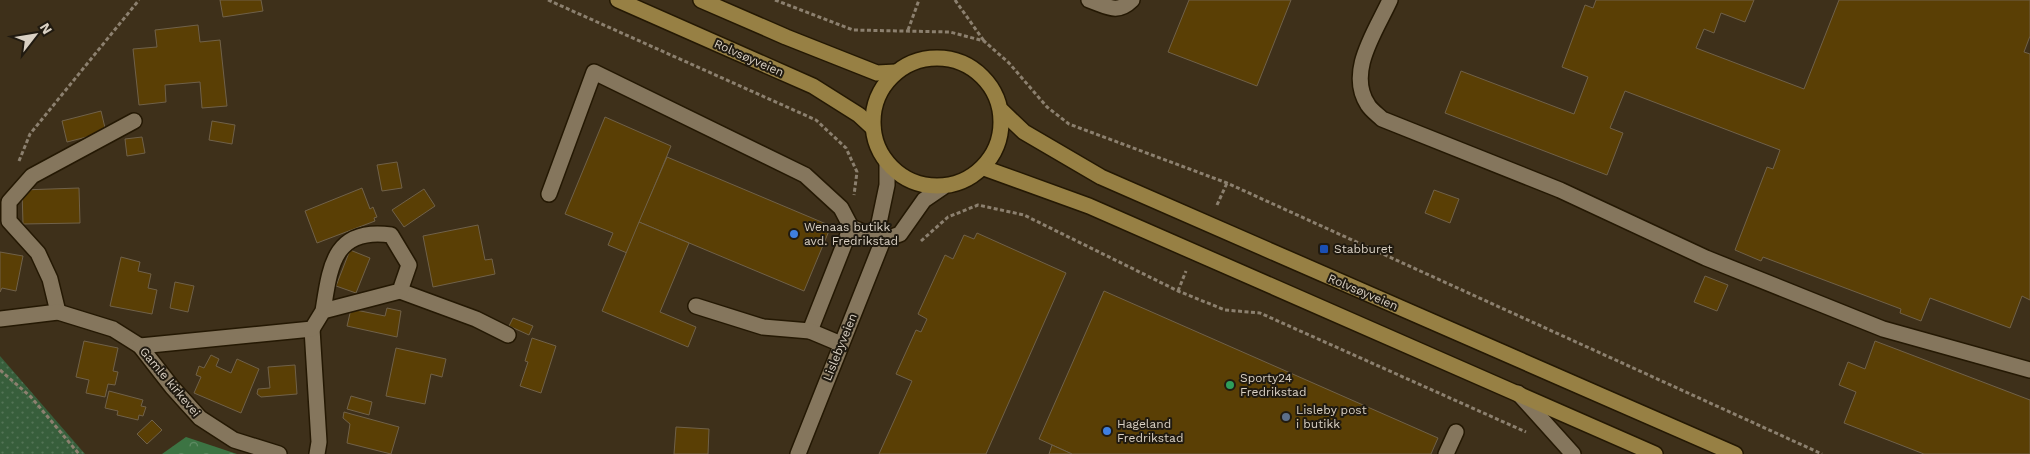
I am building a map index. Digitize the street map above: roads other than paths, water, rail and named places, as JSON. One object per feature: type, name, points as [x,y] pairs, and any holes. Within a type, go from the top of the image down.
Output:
[{"type":"main road","name":"Rolvsøyveien","points":[[618,0],[812,86],[859,115],[873,128]]},
{"type":"main road","points":[[701,0],[786,37],[877,73],[896,72]]},
{"type":"main road","points":[[948,58],[973,67],[993,88],[1002,111],[999,144],[984,168],[964,182],[943,187],[913,182],[887,163],[877,146],[873,128],[876,101],[882,89],[896,72],[920,59],[948,58]]},
{"type":"main road","name":"Rolvsøyveien","points":[[1002,111],[1024,132],[1101,177],[1735,454]]},
{"type":"main road","points":[[984,168],[1090,206],[1655,454]]},
{"type":"street","points":[[1089,0],[1117,10],[1124,8],[1132,0]]},
{"type":"street","points":[[1390,0],[1361,64],[1361,87],[1368,106],[1382,119],[1560,190],[1706,258],[1883,329],[2030,370]]},
{"type":"street","points":[[549,194],[594,72],[805,175],[841,208],[851,227],[883,240],[900,234],[924,200],[943,187]]},
{"type":"street","points":[[58,312],[50,279],[38,253],[9,220],[10,202],[32,176],[134,121]]},
{"type":"street","name":"Lislebyveien","points":[[798,454],[883,240],[879,223],[887,185],[887,163]]},
{"type":"street","points":[[810,331],[851,227]]},
{"type":"street","points":[[317,454],[319,442],[312,329],[323,312],[331,264],[345,243],[376,233],[391,235],[409,266],[400,292]]},
{"type":"street","points":[[323,312],[400,292],[476,319],[508,335]]},
{"type":"street","points":[[696,306],[763,327],[810,331],[841,344]]},
{"type":"street","name":"Gamle kirkevei","points":[[0,319],[58,312],[113,329],[140,346],[172,388],[200,418],[234,440],[279,454]]},
{"type":"street","points":[[140,346],[312,329]]},
{"type":"street","points":[[1518,393],[1573,453]]},
{"type":"street","points":[[1446,454],[1456,432]]},
{"type":"place","name":"Wenaas butikk avd. Fredrikstad","points":[[794,234]]},
{"type":"place","name":"Stabburet","points":[[1324,249]]},
{"type":"place","name":"Sporty24 Fredrikstad","points":[[1230,385]]},
{"type":"place","name":"Lisleby post i butikk","points":[[1286,417]]},
{"type":"place","name":"Hageland Fredrikstad","points":[[1107,431]]}]
